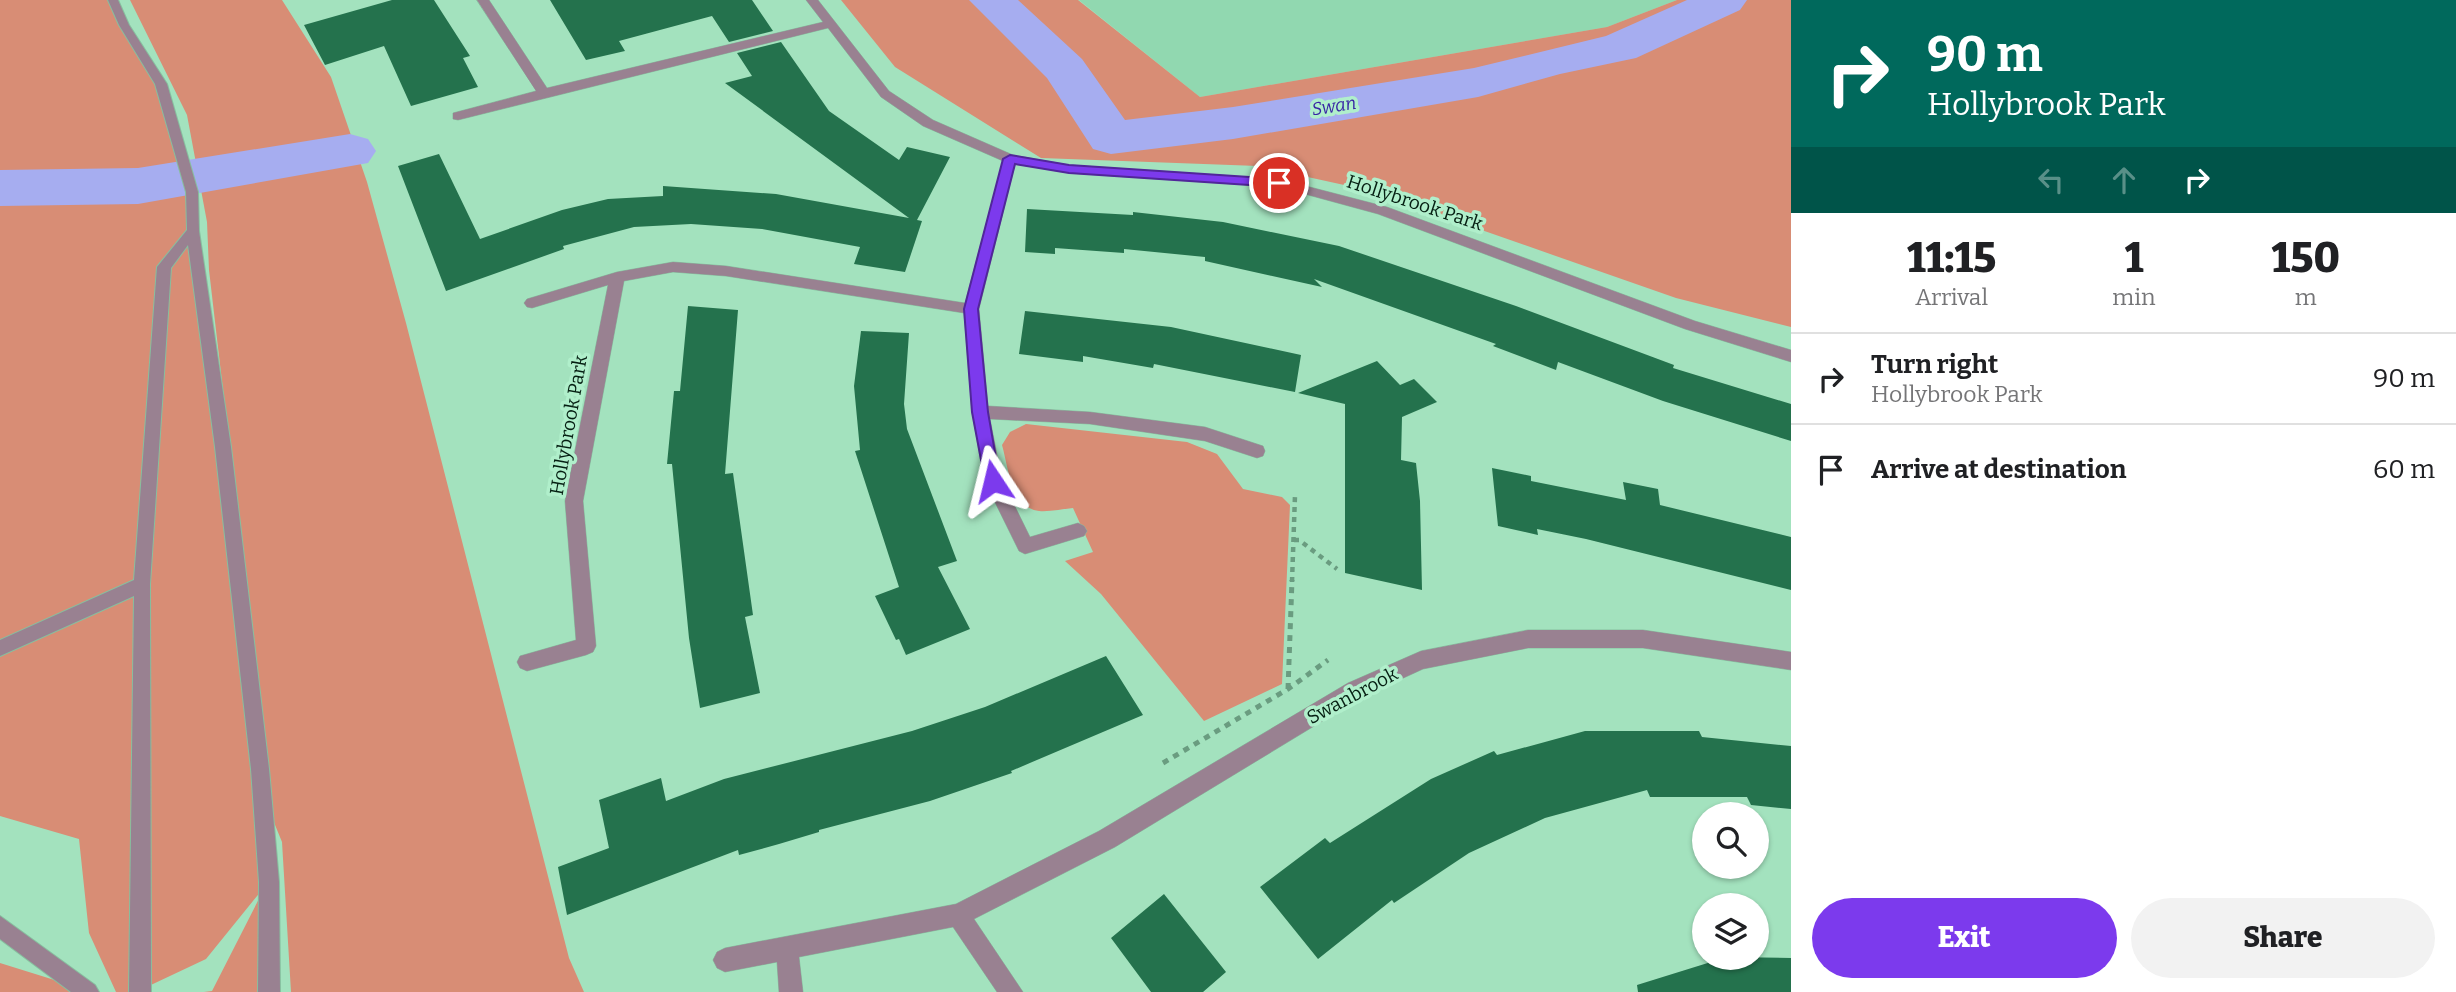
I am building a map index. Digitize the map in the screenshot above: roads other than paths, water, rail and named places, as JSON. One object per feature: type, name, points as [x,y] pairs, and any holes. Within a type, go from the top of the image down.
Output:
[{"type":"street","points":[[484,0],[544,93]]},
{"type":"street","name":"Hollybrook Park","points":[[812,0],[885,94],[928,124],[1010,159],[1069,169],[1279,183],[1382,210],[1690,325],[1791,356]]},
{"type":"street","points":[[458,116],[830,24]]},
{"type":"street","points":[[1010,159],[971,309],[980,412],[993,481],[1025,546],[1078,531]]},
{"type":"street","points":[[532,303],[617,277],[673,267],[726,271],[971,309]]},
{"type":"street","name":"Hollybrook Park","points":[[527,662],[586,646],[574,501],[617,277]]},
{"type":"street","points":[[980,412],[1090,418],[1205,434],[1257,451]]},
{"type":"street","name":"Swanbrook","points":[[724,960],[958,915],[1107,839],[1355,690],[1421,660],[1528,639],[1643,639],[1791,661]]},
{"type":"street","points":[[958,915],[1011,992]]},
{"type":"street","points":[[787,950],[791,992]]},
{"type":"lane","points":[[113,0],[124,25],[162,84],[189,172],[193,231],[223,447],[260,769],[269,881],[269,992]]},
{"type":"lane","points":[[140,992],[142,584],[164,267],[193,231]]},
{"type":"lane","points":[[0,648],[142,584]]},
{"type":"lane","points":[[0,926],[88,992]]},
{"type":"waterway","name":"Swan","points":[[992,0],[1065,69],[1111,138],[1233,123],[1478,82],[1553,61],[1619,48],[1724,0]]},
{"type":"waterway","points":[[0,188],[138,186],[350,151]]}]
